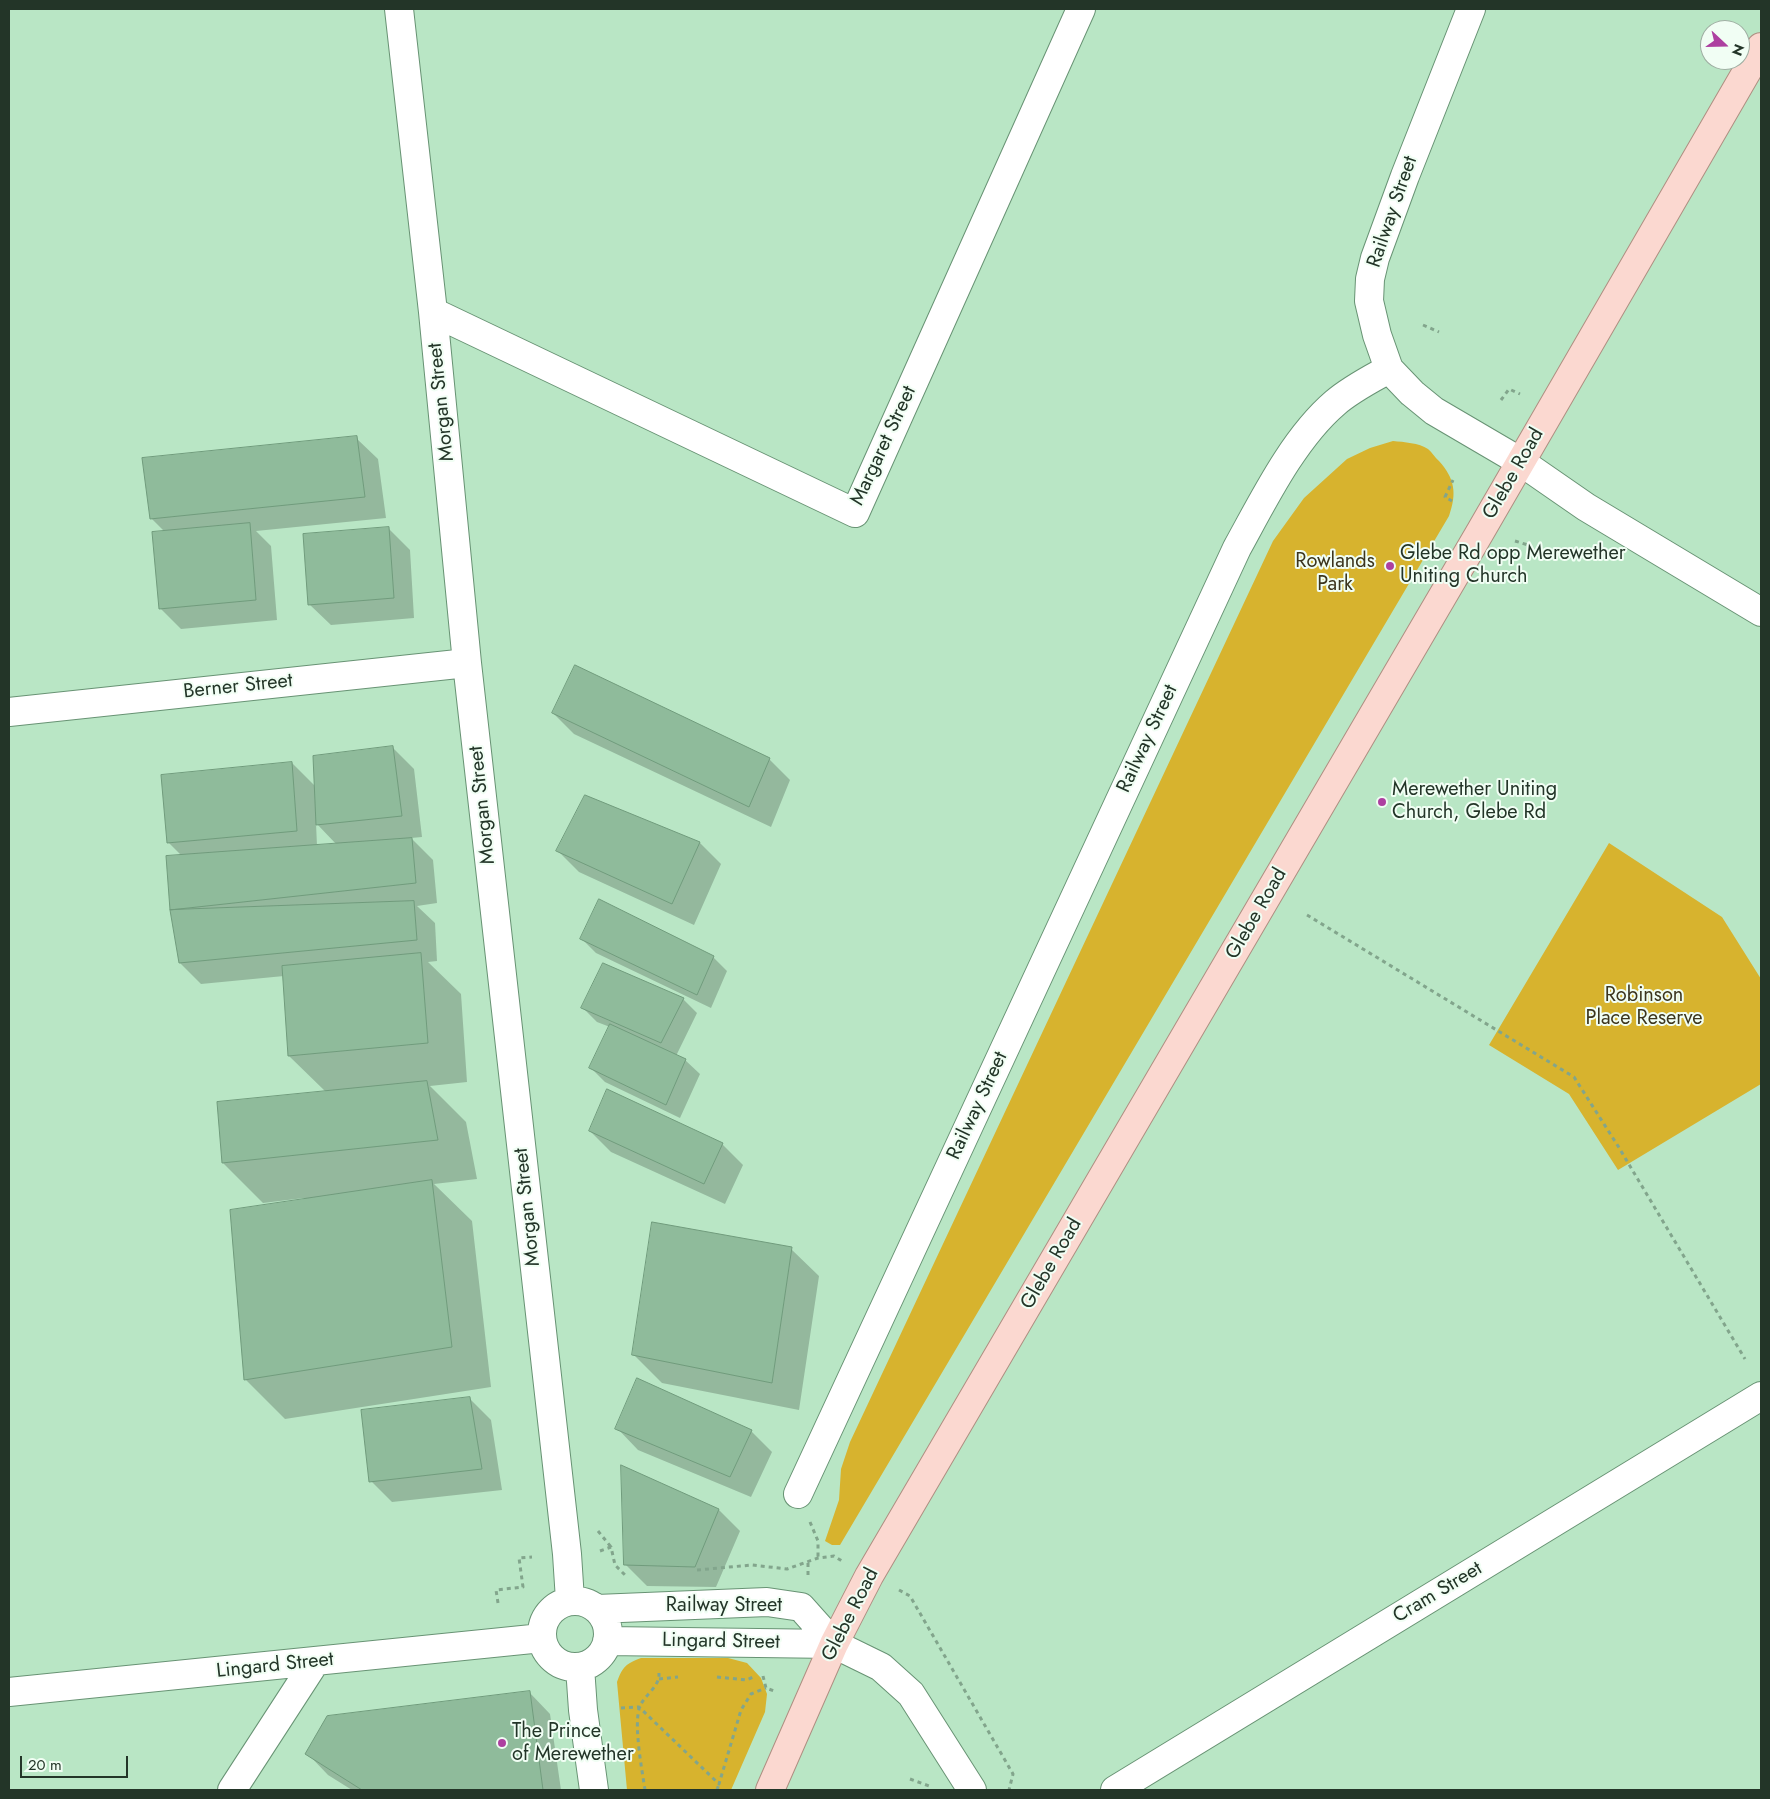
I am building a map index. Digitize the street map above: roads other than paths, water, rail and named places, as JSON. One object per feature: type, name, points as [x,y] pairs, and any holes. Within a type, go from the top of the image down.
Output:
[{"type":"main road","name":"Glebe Road","points":[[770,1790],[834,1644],[875,1566],[1521,462],[1761,47]]},
{"type":"street","name":"Morgan Street","points":[[399,9],[433,312],[467,663],[568,1554],[570,1600]]},
{"type":"street","name":"Margaret Street","points":[[433,312],[855,513],[1081,9]]},
{"type":"street","name":"Railway Street","points":[[798,1494],[1236,548],[1292,452],[1313,427],[1352,390],[1389,368],[1377,335],[1369,301],[1370,279],[1375,258],[1405,176],[1471,9]]},
{"type":"street","points":[[1389,368],[1412,393],[1434,411],[1521,462],[1586,507],[1761,612]]},
{"type":"street","name":"Berner Street","points":[[9,712],[467,663]]},
{"type":"street","name":"Cram Street","points":[[1115,1790],[1761,1396]]},
{"type":"street","points":[[570,1600],[587,1603],[597,1609],[607,1623],[607,1641],[603,1651],[596,1660],[580,1667],[568,1667],[557,1662],[549,1654],[542,1638],[542,1627],[546,1616],[559,1604],[570,1600]]},
{"type":"street","name":"Railway Street","points":[[597,1609],[768,1602],[800,1607],[834,1644]]},
{"type":"street","name":"Lingard Street","points":[[9,1692],[542,1638]]},
{"type":"street","name":"Lingard Street","points":[[607,1641],[834,1644]]},
{"type":"street","points":[[834,1644],[881,1667],[911,1694],[972,1790]]},
{"type":"street","points":[[232,1790],[315,1662]]},
{"type":"street","points":[[580,1667],[583,1710],[594,1790]]},
{"type":"place","name":"Glebe Rd opp Merewether Uniting Church","points":[[1390,566]]},
{"type":"place","name":"Merewether Uniting Church, Glebe Rd","points":[[1382,802]]},
{"type":"place","name":"The Prince of Merewether","points":[[502,1743]]},
{"type":"park label","name":"Rowlands Park","points":[[1335,574]]},
{"type":"park label","name":"Robinson Place Reserve","points":[[1644,1008]]}]
